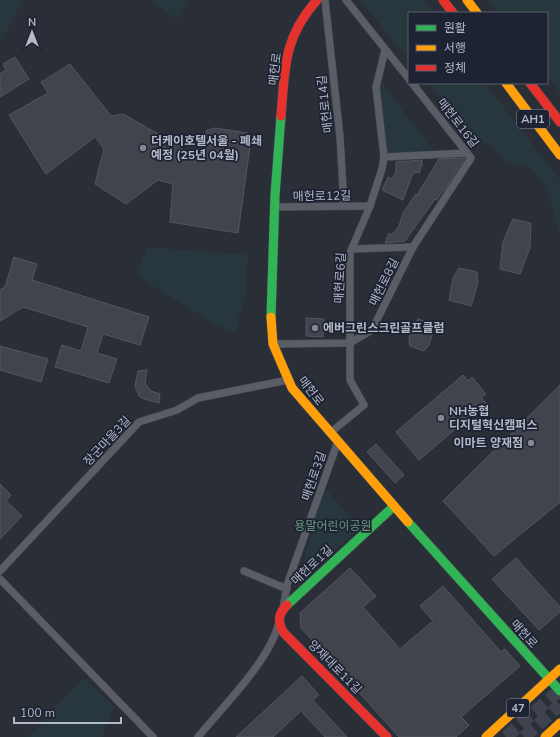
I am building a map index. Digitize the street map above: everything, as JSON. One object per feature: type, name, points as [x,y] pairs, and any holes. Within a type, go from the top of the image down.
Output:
[{"type":"main road","name":"매헌로","points":[[317,0],[306,13],[294,34],[286,57],[274,207],[270,307],[273,344],[288,380],[330,433],[560,691]]},
{"type":"main road","points":[[443,0],[452,12]]},
{"type":"main road","points":[[467,0],[476,12]]},
{"type":"main road","name":"AH1","points":[[507,84],[560,155]]},
{"type":"main road","name":"AH1","points":[[531,84],[560,122]]},
{"type":"main road","name":"매헌로1길","points":[[283,609],[394,506]]},
{"type":"main road","points":[[279,622],[279,616],[283,609]]},
{"type":"main road","name":"양재대로11길","points":[[279,622],[287,636],[387,737]]},
{"type":"main road","name":"47","points":[[486,737],[560,669]]},
{"type":"main road","points":[[546,737],[560,723]]},
{"type":"street","name":"매헌로14길","points":[[324,0],[340,137],[344,206]]},
{"type":"street","points":[[346,0],[408,78]]},
{"type":"street","name":"매헌로6길","points":[[330,433],[364,405],[350,380],[350,252],[370,206],[382,169],[384,157],[376,87],[385,50]]},
{"type":"street","name":"매헌로16길","points":[[413,84],[461,143],[469,156]]},
{"type":"street","points":[[384,157],[469,156]]},
{"type":"street","name":"매헌로8길","points":[[273,344],[350,343],[372,330],[413,247],[469,156]]},
{"type":"street","name":"매헌로12길","points":[[274,207],[370,206]]},
{"type":"street","points":[[352,249],[413,247]]},
{"type":"street","name":"장군마을3길","points":[[0,571],[69,499],[135,425],[178,410],[198,398],[288,380]]},
{"type":"street","name":"매헌로3길","points":[[283,609],[286,589],[338,441]]},
{"type":"street","points":[[244,571],[286,589]]},
{"type":"street","points":[[0,579],[153,737]]},
{"type":"street","points":[[198,737],[257,666],[270,646],[279,622]]},
{"type":"green space","points":[[0,0],[23,0],[0,43]]},
{"type":"green space","points":[[149,0],[187,0],[177,19]]},
{"type":"green space","points":[[360,0],[424,0],[432,12],[408,12],[408,59]]},
{"type":"green space","points":[[488,0],[560,0],[560,93],[548,77],[548,12],[497,12]]},
{"type":"green space","points":[[380,80],[435,153],[387,156],[379,88]]},
{"type":"green space","points":[[429,84],[486,84],[560,180],[560,231],[558,231],[547,192],[536,174],[530,168],[522,164],[506,164],[498,151],[467,130]]},
{"type":"green space","points":[[148,247],[248,255],[246,289],[235,333],[212,323],[144,280],[137,272]]},
{"type":"green space","name":"용말어린이공원","points":[[325,488],[360,528],[299,581],[298,578]]},
{"type":"green space","points":[[84,678],[114,707],[102,737],[28,737]]},
{"type":"building","points":[[15,57],[29,79],[0,97],[0,74],[6,70],[3,64]]},
{"type":"building","name":"더케이호텔서울 - 폐쇄 예정 (25년 04월)","points":[[70,64],[111,116],[123,114],[181,147],[186,156],[196,157],[207,130],[215,128],[248,133],[251,139],[238,233],[170,222],[173,184],[158,180],[126,204],[95,184],[104,149],[95,137],[46,174],[9,115],[48,93],[41,82]]},
{"type":"building","points":[[465,158],[447,186],[436,200],[435,199],[405,241],[385,243],[389,233],[392,235],[399,226],[403,213],[416,194],[417,195],[439,159]]},
{"type":"building","points":[[422,160],[420,172],[413,173],[403,200],[382,190],[388,177],[392,179],[396,172],[396,162]]},
{"type":"building","points":[[513,219],[531,223],[530,248],[520,274],[500,269],[503,242]]},
{"type":"building","points":[[14,257],[37,264],[32,280],[149,317],[140,345],[103,334],[97,353],[117,359],[109,383],[55,367],[62,345],[81,351],[88,327],[23,307],[0,321],[0,290],[5,287]]},
{"type":"building","points":[[459,268],[477,272],[478,283],[471,306],[449,300],[453,278]]},
{"type":"building","name":"에버그린스크린골프클럼","points":[[306,318],[324,319],[323,337],[306,336]]},
{"type":"building","points":[[418,319],[432,324],[432,335],[429,345],[424,351],[410,346],[409,338],[412,327]]},
{"type":"building","points":[[0,346],[48,359],[41,382],[0,370]]},
{"type":"building","points":[[147,370],[145,383],[151,391],[160,394],[159,403],[139,396],[135,386],[138,371]]},
{"type":"building","name":"NH농협 디지털혁신캠퍼스","points":[[463,375],[468,381],[472,377],[486,394],[481,398],[486,403],[419,460],[396,432]]},
{"type":"building","name":"이마트 양재점","points":[[560,385],[560,502],[494,556],[443,501]]},
{"type":"building","points":[[376,444],[404,475],[395,483],[367,452]]},
{"type":"building","points":[[0,484],[11,495],[6,501],[22,516],[0,539]]},
{"type":"building","points":[[516,558],[560,607],[560,612],[539,630],[492,579]]},
{"type":"building","points":[[350,568],[376,596],[363,607],[400,649],[433,621],[420,606],[443,586],[501,652],[505,649],[520,666],[461,717],[469,725],[456,737],[399,737],[301,628],[300,613]]},
{"type":"building","points":[[302,676],[319,695],[313,700],[347,737],[325,737],[301,711],[273,737],[236,737]]},
{"type":"tunnel","points":[[506,737],[560,690]]},
{"type":"tunnel","points":[[524,737],[560,705]]},
{"type":"traffic: fast","points":[[271,317],[275,195],[281,116]]},
{"type":"traffic: fast","points":[[287,605],[394,506]]},
{"type":"traffic: fast","points":[[408,522],[560,691]]},
{"type":"traffic: slow","points":[[467,0],[476,12]]},
{"type":"traffic: slow","points":[[507,84],[560,155]]},
{"type":"traffic: slow","points":[[271,317],[273,344],[292,388],[408,522]]},
{"type":"traffic: slow","points":[[486,737],[560,669]]},
{"type":"traffic: slow","points":[[545,737],[560,723]]},
{"type":"traffic: jam","points":[[281,116],[285,69],[292,41],[306,14],[317,0]]},
{"type":"traffic: jam","points":[[443,0],[452,12]]},
{"type":"traffic: jam","points":[[531,84],[560,122]]},
{"type":"traffic: jam","points":[[287,605],[280,615],[280,625],[284,633],[387,737]]},
{"type":"place","name":"더케이호텔서울 - 폐쇄 예정 (25년 04월)","points":[[143,148]]},
{"type":"place","name":"에버그린스크린골프클럼","points":[[315,328]]},
{"type":"place","name":"NH농협 디지털혁신캠퍼스","points":[[441,418]]},
{"type":"place","name":"이마트 양재점","points":[[531,443]]}]
